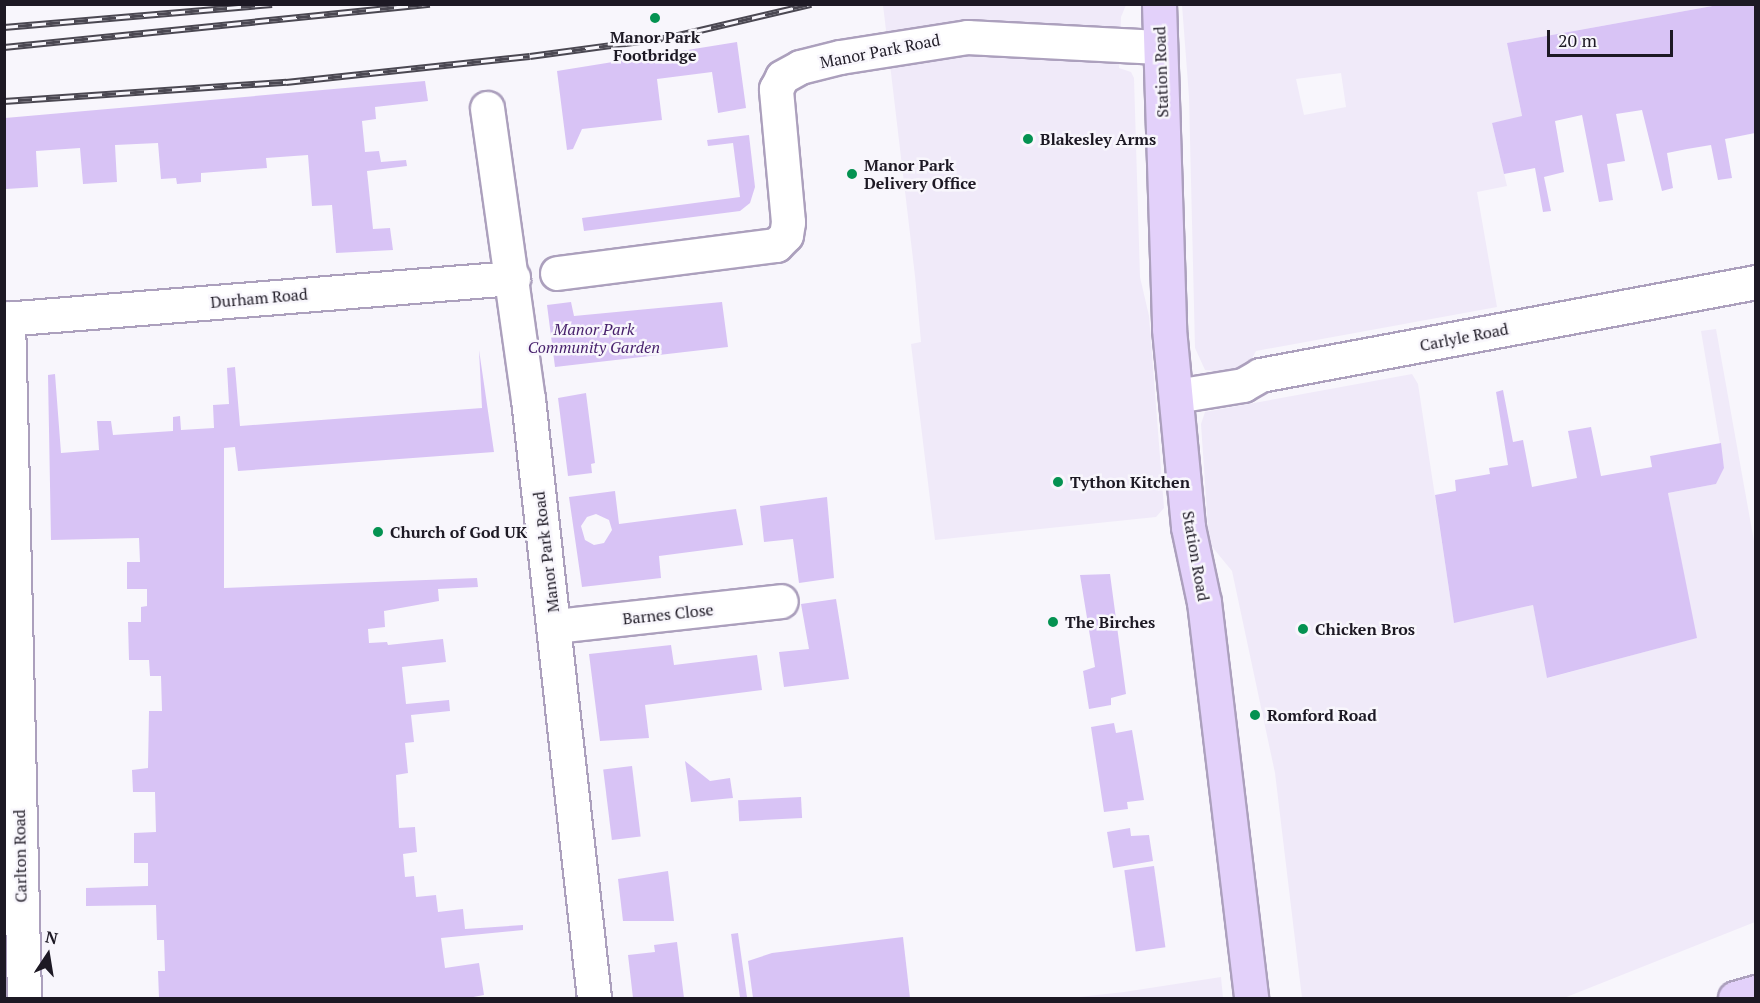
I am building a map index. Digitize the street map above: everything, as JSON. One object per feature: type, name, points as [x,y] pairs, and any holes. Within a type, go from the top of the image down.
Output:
[{"type":"main road","name":"Station Road","points":[[1159,4],[1169,329],[1188,527],[1204,602],[1251,999]]},
{"type":"main road","points":[[1735,999],[1755,992]]},
{"type":"street","name":"Manor Park Road","points":[[557,273],[776,245],[786,236],[788,222],[776,89],[782,77],[800,67],[840,57],[967,36],[1159,47]]},
{"type":"street","name":"Manor Park Road","points":[[487,108],[513,278],[555,626],[594,999]]},
{"type":"street","name":"Durham Road","points":[[6,318],[513,278]]},
{"type":"street","name":"Carlyle Road","points":[[1176,396],[1243,385],[1260,375],[1755,282]]},
{"type":"street","name":"Carlton Road","points":[[6,318],[24,999]]},
{"type":"street","name":"Barnes Close","points":[[555,626],[781,601]]},
{"type":"shaded area","points":[[883,5],[1126,5],[1121,17],[1119,68],[1131,72],[1134,78],[1140,277],[1149,316],[1164,508],[1156,517],[935,540],[911,344],[921,342],[915,276]]},
{"type":"shaded area","points":[[1182,5],[1718,5],[1508,43],[1522,117],[1492,123],[1507,186],[1477,192],[1497,307],[1256,351],[1247,368],[1205,370],[1195,348],[1189,97]],"holes":[[[1341,73],[1346,107],[1304,115],[1296,79]]]},
{"type":"shaded area","points":[[1716,329],[1755,547],[1755,922],[1564,998],[1302,998],[1275,773],[1232,571],[1209,543],[1201,424],[1205,412],[1412,374],[1418,384],[1454,622],[1533,605],[1548,678],[1696,638],[1668,493],[1716,484],[1724,468],[1701,331]]},
{"type":"shaded area","points":[[1221,977],[1223,998],[1070,998],[1124,992]]},
{"type":"green space","points":[[1718,5],[1755,5],[1755,133],[1725,139],[1732,178],[1718,180],[1711,145],[1687,149],[1667,153],[1673,188],[1662,191],[1642,110],[1616,114],[1625,161],[1607,164],[1613,200],[1599,202],[1582,115],[1555,121],[1564,172],[1544,177],[1551,211],[1543,212],[1535,168],[1504,174],[1492,123],[1522,116],[1507,43]]},
{"type":"green space","points":[[737,42],[746,108],[718,113],[712,72],[657,79],[662,120],[582,129],[573,149],[567,150],[557,71]]},
{"type":"green space","points":[[425,81],[428,101],[375,107],[376,119],[362,121],[365,152],[379,151],[381,162],[406,160],[407,166],[367,171],[373,229],[390,228],[393,250],[336,253],[332,205],[312,206],[308,155],[266,158],[267,168],[201,173],[201,182],[177,184],[176,178],[161,179],[158,143],[115,145],[117,182],[83,184],[80,148],[36,151],[38,187],[6,189],[5,118]]},
{"type":"green space","points":[[749,135],[755,187],[750,203],[740,211],[584,231],[582,218],[740,197],[733,143],[708,146],[707,140]]},
{"type":"green space","name":"Manor Park Community Garden","points":[[571,302],[574,316],[722,302],[728,347],[555,367],[547,305]]},
{"type":"green space","points":[[479,350],[494,452],[238,471],[235,447],[224,448],[224,588],[477,578],[478,587],[438,589],[439,601],[384,611],[385,627],[368,629],[369,643],[387,642],[388,645],[443,639],[446,662],[402,667],[406,704],[449,700],[450,711],[411,715],[414,742],[405,743],[408,773],[396,775],[399,828],[415,827],[417,852],[403,854],[405,877],[414,876],[416,897],[436,895],[438,912],[463,909],[465,929],[523,925],[523,930],[441,938],[445,968],[479,963],[484,995],[468,998],[159,998],[158,971],[165,971],[164,940],[157,940],[156,905],[86,906],[86,888],[148,886],[148,863],[134,863],[134,833],[156,832],[155,792],[133,792],[132,770],[148,768],[149,711],[162,711],[161,676],[150,676],[149,660],[129,660],[128,622],[141,622],[141,607],[147,606],[147,589],[127,589],[127,562],[140,562],[139,538],[51,540],[48,375],[55,374],[61,453],[99,450],[97,421],[111,421],[113,435],[173,431],[173,417],[180,416],[181,430],[214,428],[213,405],[229,404],[227,368],[235,367],[240,426],[482,408]]},
{"type":"green space","points":[[1503,390],[1513,442],[1523,440],[1532,487],[1577,478],[1568,431],[1591,427],[1601,476],[1652,467],[1650,456],[1721,443],[1724,468],[1716,484],[1668,493],[1697,638],[1547,678],[1533,605],[1454,623],[1435,495],[1456,491],[1455,480],[1490,474],[1489,468],[1508,465],[1496,392]]},
{"type":"green space","points":[[586,393],[595,463],[591,464],[592,473],[568,476],[558,398]]},
{"type":"green space","points":[[615,491],[619,524],[736,509],[743,545],[659,556],[661,578],[582,587],[569,497]],"holes":[[[596,514],[609,520],[612,530],[604,543],[594,545],[585,540],[581,526],[587,517]]]},
{"type":"green space","points":[[827,497],[834,578],[799,583],[793,539],[764,542],[760,506]]},
{"type":"green space","points":[[1110,574],[1126,694],[1111,698],[1111,705],[1089,709],[1083,671],[1095,667],[1080,575]]},
{"type":"green space","points":[[836,599],[849,679],[784,687],[779,652],[809,649],[801,604]]},
{"type":"green space","points":[[671,645],[674,665],[757,655],[762,690],[645,705],[649,738],[600,741],[589,654]]},
{"type":"green space","points":[[1114,723],[1116,733],[1132,730],[1144,800],[1127,802],[1128,809],[1104,812],[1091,727]]},
{"type":"green space","points":[[685,761],[710,781],[730,778],[733,798],[691,802]]},
{"type":"green space","points":[[632,766],[641,836],[612,840],[603,770]]},
{"type":"green space","points":[[801,797],[802,818],[739,821],[738,800]]},
{"type":"green space","points":[[1130,828],[1131,836],[1149,835],[1153,861],[1113,868],[1107,832]]},
{"type":"green space","points":[[1154,866],[1165,947],[1136,951],[1124,870]]},
{"type":"green space","points":[[668,871],[674,921],[623,921],[618,879]]},
{"type":"green space","points":[[738,933],[747,998],[740,998],[731,934]]},
{"type":"green space","points":[[903,937],[910,998],[753,998],[748,961],[772,953]]},
{"type":"green space","points":[[677,942],[684,998],[633,998],[628,955],[655,952],[654,945]]},
{"type":"railway","points":[[4,27],[272,4]]},
{"type":"railway","points":[[4,47],[430,4]]},
{"type":"railway","points":[[4,101],[286,82],[530,56],[670,37],[811,4]]},
{"type":"place","name":"Manor Park Footbridge","points":[[655,18]]},
{"type":"place","name":"Blakesley Arms","points":[[1028,139]]},
{"type":"place","name":"Manor Park Delivery Office","points":[[852,174]]},
{"type":"place","name":"Tython Kitchen","points":[[1058,482]]},
{"type":"place","name":"Church of God UK","points":[[378,532]]},
{"type":"place","name":"The Birches","points":[[1053,622]]},
{"type":"place","name":"Chicken Bros","points":[[1303,629]]},
{"type":"place","name":"Romford Road","points":[[1255,715]]}]
